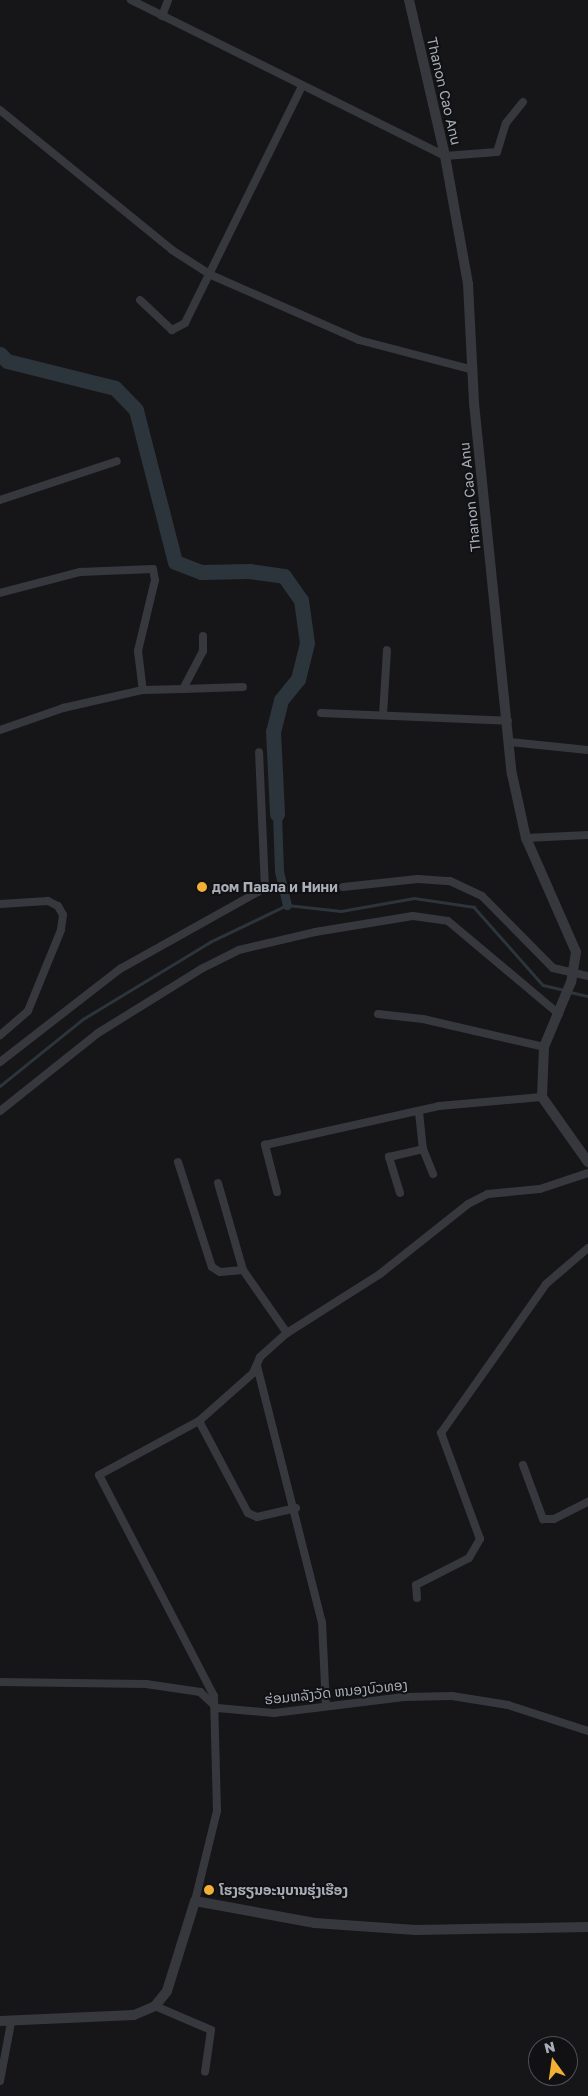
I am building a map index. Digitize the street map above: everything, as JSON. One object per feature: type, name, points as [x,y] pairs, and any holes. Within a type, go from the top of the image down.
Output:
[{"type":"street","points":[[131,0],[445,156],[497,152],[506,123],[523,102]]},
{"type":"street","points":[[162,16],[168,0]]},
{"type":"street","name":"Thanon Cao Anu","points":[[409,0],[445,156],[468,284],[473,370],[510,742],[526,838],[572,937],[572,978]]},
{"type":"street","points":[[140,300],[163,324],[179,330],[211,275],[302,86]]},
{"type":"street","points":[[0,110],[165,244],[211,275],[359,340],[473,370]]},
{"type":"street","points":[[0,500],[117,461]]},
{"type":"street","points":[[0,593],[80,572],[153,569],[155,580],[138,651],[143,690]]},
{"type":"street","points":[[183,689],[203,651],[203,636]]},
{"type":"street","points":[[383,715],[387,650]]},
{"type":"street","points":[[0,730],[63,708],[143,690],[244,687]]},
{"type":"street","points":[[321,713],[508,720]]},
{"type":"street","points":[[510,742],[588,750]]},
{"type":"street","points":[[0,1062],[120,969],[265,888],[259,752]]},
{"type":"street","points":[[526,838],[588,835]]},
{"type":"street","points":[[343,887],[418,879],[450,881],[482,896],[553,968],[572,978],[588,976]]},
{"type":"street","points":[[0,904],[48,901],[58,906],[62,915],[61,930],[28,1011],[0,1035]]},
{"type":"street","points":[[0,1111],[98,1033],[203,968],[239,950],[315,932],[413,916],[448,921],[558,1014]]},
{"type":"street","points":[[572,978],[544,1047],[542,1097],[588,1162]]},
{"type":"street","points":[[378,1014],[423,1019],[544,1047]]},
{"type":"street","points":[[277,1192],[265,1145],[327,1128],[419,1112],[542,1097]]},
{"type":"street","points":[[419,1112],[423,1149],[433,1174]]},
{"type":"street","points":[[400,1193],[389,1157],[423,1149]]},
{"type":"street","points":[[178,1162],[212,1267],[220,1272],[243,1270]]},
{"type":"street","points":[[0,2021],[11,2023],[134,2015],[155,2006],[168,1991],[195,1901],[217,1811],[217,1708],[210,1684],[99,1478],[101,1472],[199,1421],[257,1366],[260,1357],[287,1334],[380,1274],[478,1198],[540,1189],[588,1173]]},
{"type":"street","points":[[218,1183],[243,1270],[287,1334]]},
{"type":"street","points":[[417,1598],[416,1585],[469,1558],[480,1539],[440,1432],[546,1284],[588,1248]]},
{"type":"street","points":[[257,1366],[296,1508],[322,1622],[326,1706]]},
{"type":"street","points":[[199,1421],[248,1513],[257,1517],[296,1508]]},
{"type":"street","points":[[523,1465],[543,1519],[554,1519],[588,1502]]},
{"type":"street","points":[[0,1682],[146,1684],[200,1692],[217,1708]]},
{"type":"street","name":"ຮ່ອມຫລັງວັດ ຫນອງບົວທອງ","points":[[217,1708],[274,1713],[326,1706],[452,1696],[508,1706],[588,1731]]},
{"type":"street","points":[[195,1901],[315,1923],[416,1930],[588,1927]]},
{"type":"street","points":[[155,2006],[211,2030],[205,2072]]},
{"type":"street","points":[[0,2081],[11,2023]]},
{"type":"waterway","points":[[0,354],[7,361],[115,388],[136,410],[175,562],[201,572],[249,571],[284,576],[301,600],[307,643],[298,679],[281,700],[273,731],[277,814]]},
{"type":"waterway","points":[[277,814],[279,871],[287,905]]},
{"type":"waterway","points":[[0,1086],[83,1019],[210,942],[287,905],[341,911],[414,898],[474,907],[543,985],[565,990]]},
{"type":"waterway","points":[[570,992],[588,996]]},
{"type":"place","name":"дом Павла и Нини","points":[[202,887]]},
{"type":"place","name":"ໂຮງຮຽນອະນຸບານຮຸ່ງເຮືອງ","points":[[209,1890]]}]
